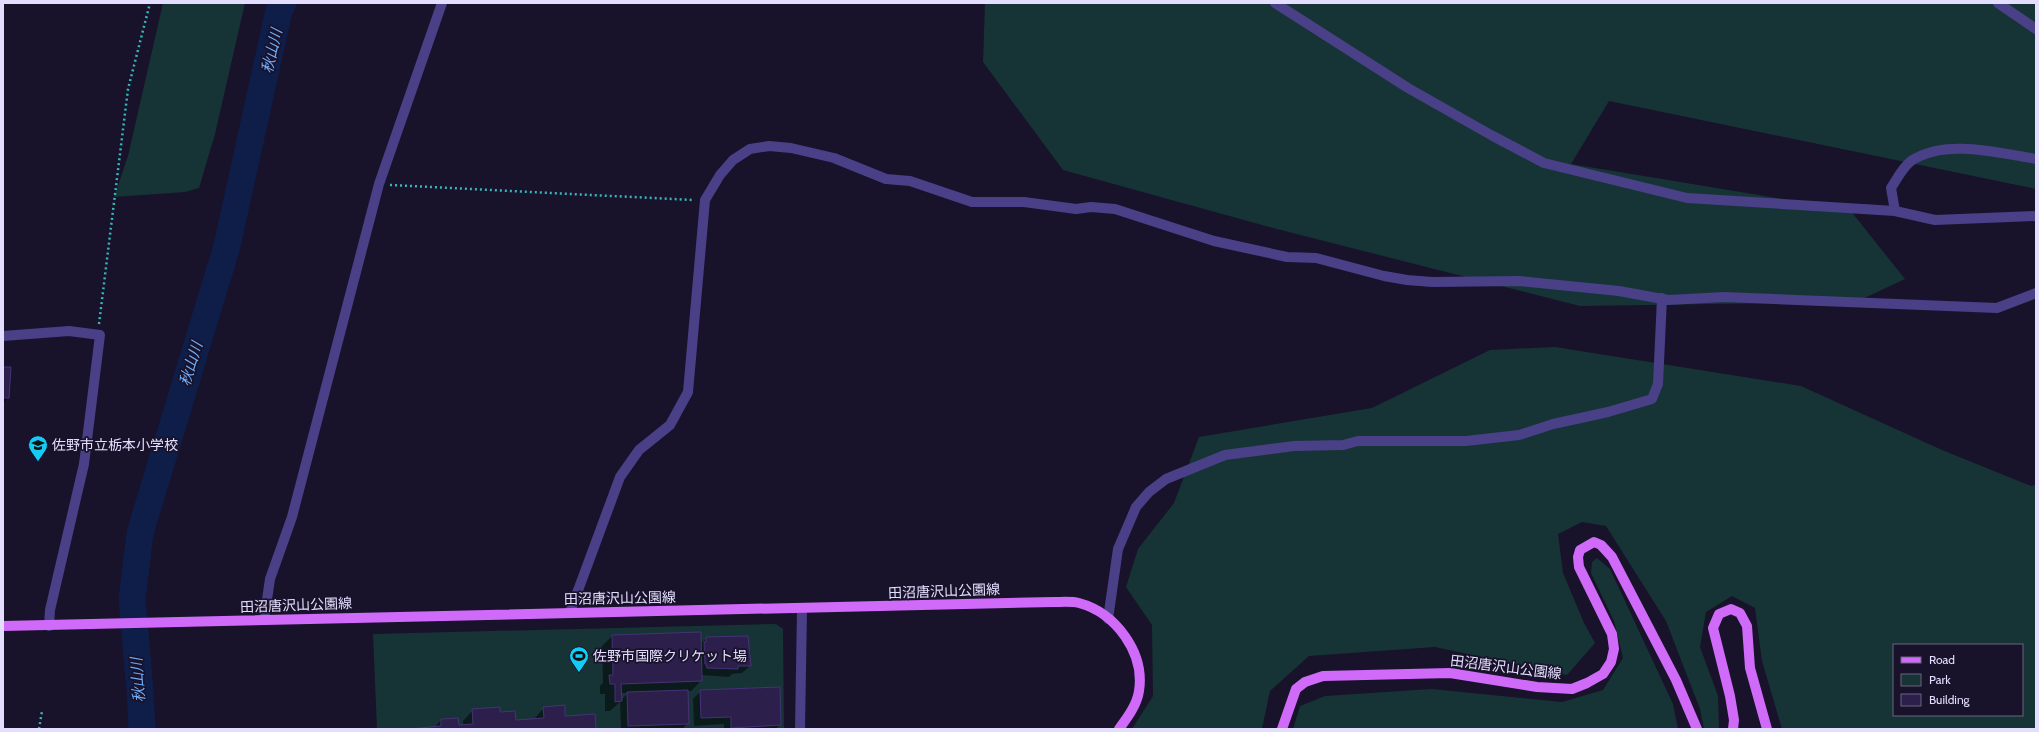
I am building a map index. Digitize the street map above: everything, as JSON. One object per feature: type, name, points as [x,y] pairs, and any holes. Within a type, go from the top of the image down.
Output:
[{"type":"main road","name":"田沼唐沢山公園線","points":[[1282,729],[1296,689],[1305,682],[1323,676],[1450,674],[1537,687],[1572,689],[1603,674],[1611,662],[1614,649],[1612,634],[1579,567],[1578,556],[1580,550],[1594,542],[1601,545],[1612,557],[1676,680],[1698,729]]},
{"type":"main road","name":"田沼唐沢山公園線","points":[[3,626],[218,622],[570,612],[802,609],[1054,602],[1078,603],[1095,610],[1108,619],[1124,635],[1135,653],[1140,673],[1139,692],[1133,708],[1119,729]]},
{"type":"main road","points":[[1732,729],[1734,720],[1730,696],[1713,628],[1719,614],[1731,609],[1740,613],[1747,626],[1750,668],[1767,729]]},
{"type":"street","points":[[264,620],[270,579],[292,517],[379,184],[442,3]]},
{"type":"street","points":[[1275,3],[1408,88],[1491,136],[1544,163],[1687,198],[1895,211],[1935,220],[2036,216]]},
{"type":"street","points":[[1998,3],[2036,29]]},
{"type":"street","points":[[570,612],[620,477],[639,450],[670,425],[688,392],[705,200],[720,175],[733,160],[750,149],[769,146],[791,148],[834,158],[886,179],[910,182],[972,202],[1024,202],[1076,209],[1091,207],[1115,209],[1214,241],[1288,257],[1316,258],[1407,280],[1432,282],[1519,281],[1619,291],[1662,298],[1724,296],[1997,308],[2036,293]]},
{"type":"street","points":[[1895,211],[1891,188],[1903,169],[1912,161],[1930,154],[1959,148],[2036,159]]},
{"type":"street","points":[[1108,619],[1118,549],[1136,507],[1149,492],[1166,479],[1225,455],[1294,446],[1343,445],[1358,441],[1466,441],[1519,435],[1553,424],[1608,412],[1652,399],[1658,384],[1662,298]]},
{"type":"street","points":[[3,336],[69,331],[100,335],[84,464],[50,610],[52,626]]},
{"type":"street","points":[[800,729],[802,609]]},
{"type":"path","points":[[100,335],[99,325],[128,89],[150,3]]},
{"type":"path","points":[[379,184],[705,200]]},
{"type":"path","points":[[39,729],[42,711]]},
{"type":"green space","points":[[163,3],[245,3],[215,134],[199,188],[185,192],[114,197],[128,156]]},
{"type":"green space","points":[[985,3],[2036,3],[2036,189],[1609,101],[1571,164],[1850,210],[1905,279],[1856,302],[1580,306],[1273,228],[1063,170],[983,62]]},
{"type":"green space","points":[[1555,347],[1801,386],[1942,450],[2031,486],[2036,485],[2036,729],[1782,729],[1762,661],[1755,608],[1732,596],[1706,612],[1700,647],[1718,696],[1719,729],[1704,729],[1700,709],[1666,621],[1606,526],[1582,522],[1558,534],[1563,573],[1584,623],[1595,643],[1567,675],[1435,647],[1309,656],[1270,691],[1262,729],[1132,729],[1153,696],[1152,625],[1126,587],[1138,549],[1174,503],[1199,437],[1372,408],[1490,350]]},
{"type":"green space","points":[[1597,558],[1610,569],[1673,704],[1678,729],[1293,729],[1300,706],[1325,696],[1432,689],[1562,702],[1603,690],[1623,658],[1614,621],[1591,573],[1592,562]]},
{"type":"green space","name":"佐野市国際クリケット場","points":[[776,624],[783,629],[784,729],[377,729],[373,634]]},
{"type":"building","points":[[3,367],[11,367],[9,398],[3,398]]},
{"type":"building","points":[[701,632],[702,681],[621,684],[622,701],[615,702],[615,684],[610,684],[609,675],[613,675],[612,635]]},
{"type":"building","points":[[748,636],[751,666],[738,666],[738,669],[707,668],[705,664],[704,642],[706,642],[706,637]]},
{"type":"building","points":[[780,687],[781,725],[731,728],[731,717],[701,718],[700,690]]},
{"type":"building","points":[[688,690],[689,724],[628,726],[627,692]]},
{"type":"building","points":[[565,705],[565,716],[595,714],[596,729],[410,729],[441,726],[441,719],[458,718],[459,725],[473,724],[472,709],[500,707],[500,712],[515,711],[516,720],[544,718],[543,707]]},
{"type":"waterway","name":"秋山川","points":[[142,729],[132,599],[140,533],[227,246],[279,10],[283,3]]},
{"type":"place","name":"佐野市立栃本小学校","points":[[38,462]]},
{"type":"place","name":"佐野市国際クリケット場","points":[[579,673]]}]
